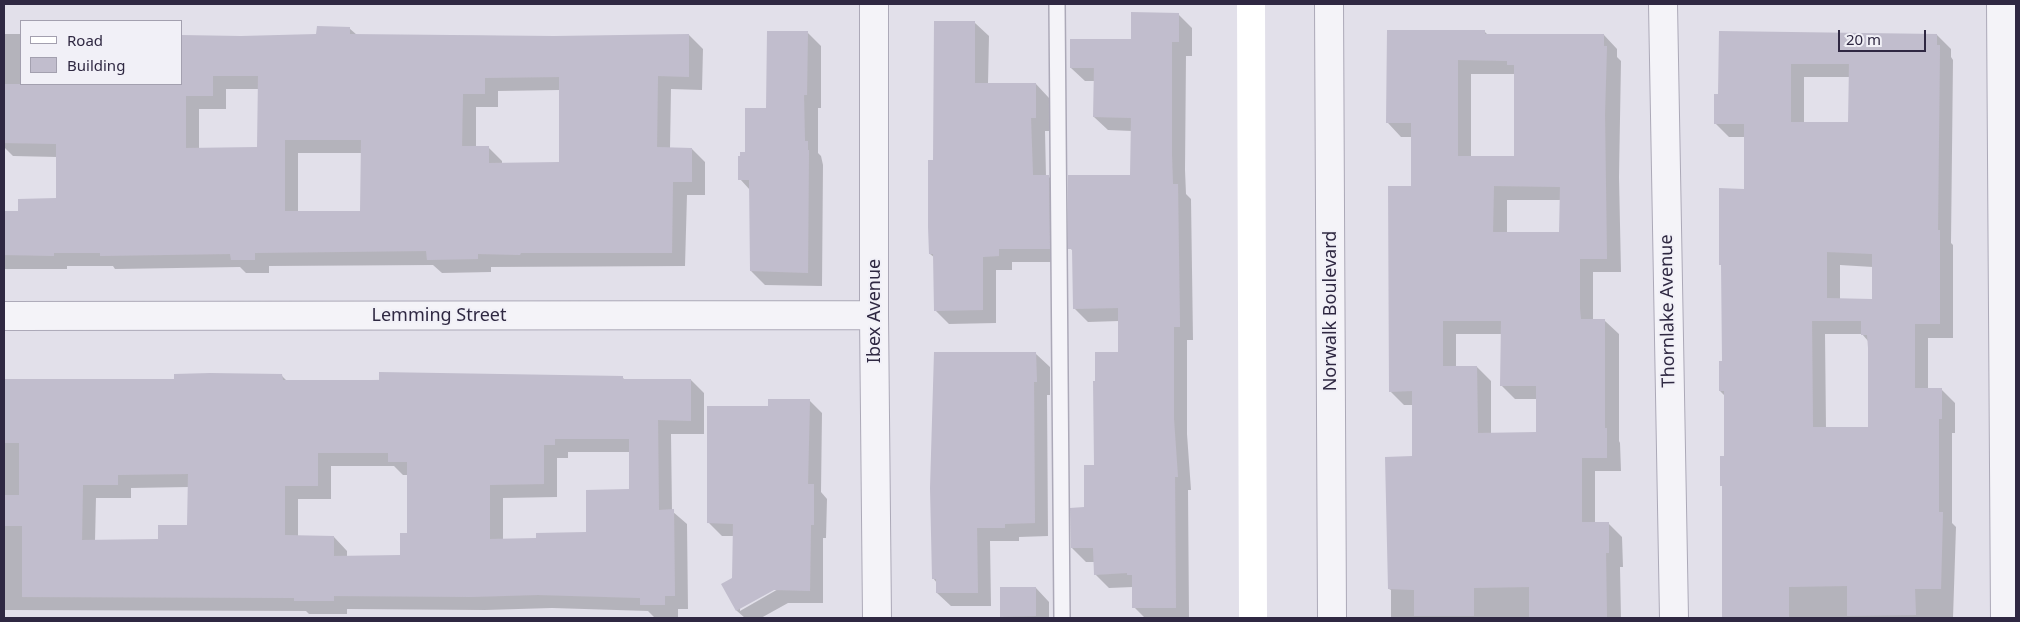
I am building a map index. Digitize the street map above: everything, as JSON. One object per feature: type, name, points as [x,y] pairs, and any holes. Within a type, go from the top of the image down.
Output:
[{"type":"main road","points":[[1251,4],[1253,618]]},
{"type":"street","name":"Ibex Avenue","points":[[874,4],[874,316],[877,618]]},
{"type":"street","name":"Norwalk Boulevard","points":[[1329,4],[1332,618]]},
{"type":"street","name":"Thornlake Avenue","points":[[1663,4],[1674,618]]},
{"type":"street","points":[[2001,4],[2005,618]]},
{"type":"street","name":"Lemming Street","points":[[4,316],[874,316]]},
{"type":"lane","points":[[1057,4],[1062,618]]},
{"type":"building","points":[[1131,12],[1179,13],[1179,42],[1172,42],[1172,156],[1173,184],[1178,184],[1180,327],[1174,327],[1174,419],[1178,477],[1175,477],[1176,608],[1132,608],[1132,575],[1127,575],[1127,573],[1094,575],[1093,548],[1071,548],[1070,508],[1084,507],[1084,465],[1094,465],[1093,381],[1095,381],[1095,352],[1118,352],[1118,308],[1073,309],[1072,249],[1068,249],[1068,175],[1130,175],[1131,118],[1093,117],[1094,68],[1070,68],[1070,39],[1131,39]]},
{"type":"building","points":[[934,21],[975,21],[975,83],[1036,83],[1036,118],[1031,118],[1033,175],[1049,175],[1050,249],[999,249],[999,256],[983,257],[983,310],[934,311],[933,254],[929,254],[928,160],[933,160]]},
{"type":"building","points":[[317,26],[350,27],[350,34],[554,36],[689,34],[689,77],[658,76],[657,147],[692,148],[692,182],[673,182],[672,253],[478,254],[478,259],[427,260],[426,251],[255,253],[255,260],[231,260],[230,254],[100,256],[100,253],[54,253],[54,256],[4,255],[4,211],[18,211],[18,199],[56,198],[56,144],[4,143],[4,84],[182,85],[182,35],[316,34]],"holes":[[[213,76],[258,76],[257,147],[186,148],[186,96],[213,96]],[[559,77],[559,162],[489,163],[489,146],[462,146],[463,94],[485,94],[485,78]],[[285,140],[361,140],[360,211],[285,211]]]},
{"type":"building","points":[[1387,30],[1485,30],[1485,34],[1604,34],[1604,46],[1607,46],[1605,114],[1607,259],[1580,259],[1580,309],[1581,319],[1605,319],[1605,428],[1607,428],[1607,458],[1582,458],[1582,522],[1609,522],[1609,553],[1606,553],[1607,617],[1529,618],[1529,587],[1474,588],[1474,616],[1414,616],[1414,590],[1388,589],[1385,457],[1412,456],[1412,391],[1389,392],[1388,186],[1411,186],[1411,123],[1386,123]],"holes":[[[1458,60],[1507,61],[1507,65],[1514,65],[1514,156],[1458,156]],[[1494,186],[1560,187],[1559,232],[1493,232]],[[1443,321],[1501,321],[1500,386],[1536,386],[1536,432],[1478,433],[1477,366],[1443,366]]]},
{"type":"building","points":[[767,31],[808,31],[807,95],[804,95],[805,141],[808,141],[809,150],[808,273],[750,271],[749,180],[738,180],[738,156],[740,156],[740,152],[745,152],[745,108],[766,108]]},
{"type":"building","points":[[1719,31],[1937,34],[1937,45],[1940,45],[1938,230],[1940,230],[1940,324],[1915,324],[1915,388],[1942,388],[1942,419],[1939,419],[1939,512],[1943,512],[1941,589],[1915,589],[1916,615],[1847,616],[1847,586],[1789,587],[1789,618],[1722,618],[1722,486],[1720,486],[1720,456],[1724,456],[1724,391],[1719,391],[1719,361],[1722,361],[1719,188],[1744,189],[1744,124],[1714,124],[1714,94],[1718,94]],"holes":[[[1791,64],[1849,64],[1848,122],[1791,122]],[[1827,252],[1872,254],[1872,299],[1827,298]],[[1812,321],[1861,321],[1861,335],[1867,335],[1868,348],[1868,427],[1813,427]]]},
{"type":"building","points":[[934,352],[1036,352],[1037,382],[1034,382],[1035,523],[1005,524],[1005,528],[977,528],[978,593],[936,593],[936,579],[932,579],[930,488]]},
{"type":"building","points":[[379,372],[623,376],[623,379],[691,379],[691,421],[658,420],[659,510],[674,509],[675,596],[665,596],[665,605],[640,605],[640,598],[538,595],[471,597],[334,596],[334,601],[294,601],[294,598],[22,597],[22,526],[4,526],[4,495],[19,495],[19,443],[4,443],[4,379],[174,379],[174,374],[210,373],[282,374],[283,380],[379,380]],"holes":[[[555,439],[629,439],[629,489],[586,490],[586,532],[536,533],[536,538],[490,539],[490,485],[544,484],[544,445],[555,445]],[[318,453],[388,453],[388,462],[407,462],[407,533],[400,533],[400,555],[334,556],[334,536],[285,535],[285,486],[318,486]],[[188,474],[187,525],[158,525],[158,539],[82,540],[83,485],[118,485],[118,475]]]},
{"type":"building","points":[[768,399],[810,399],[808,484],[814,484],[814,525],[811,525],[810,591],[774,590],[736,611],[721,584],[732,578],[733,524],[707,523],[707,406],[768,406]]},
{"type":"building","points":[[1000,587],[1036,587],[1036,616],[1000,617]]}]
